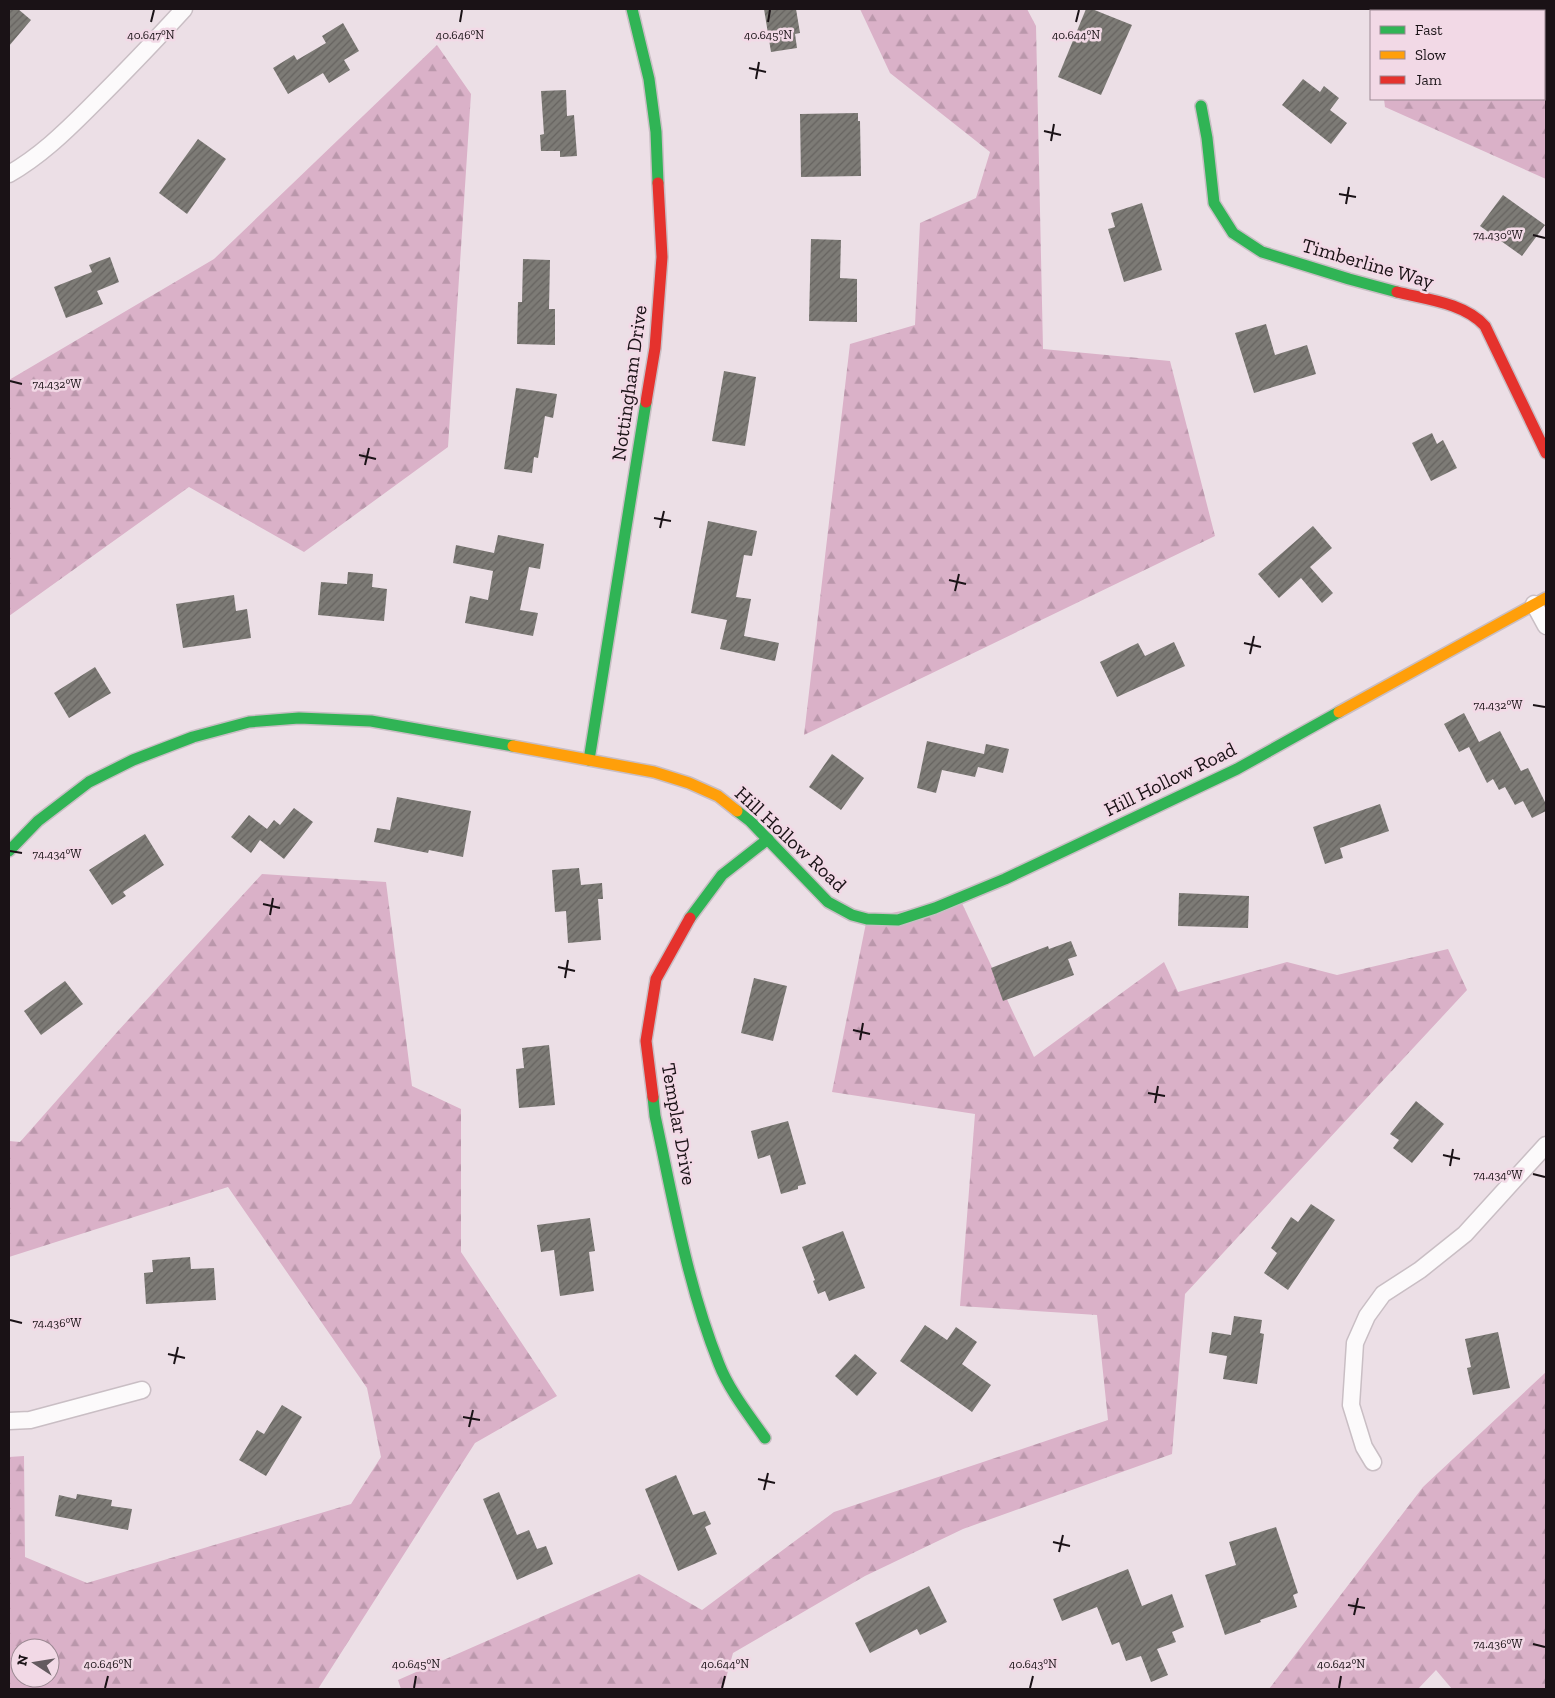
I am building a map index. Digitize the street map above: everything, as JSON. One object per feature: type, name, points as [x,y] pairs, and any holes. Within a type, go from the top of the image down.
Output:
[{"type":"street","points":[[9,174],[29,162],[71,126],[126,72],[184,9]]},
{"type":"street","name":"Nottingham Drive","points":[[589,760],[655,348],[662,257],[656,132],[649,79],[632,9]]},
{"type":"street","name":"Timberline Way","points":[[1200,106],[1207,138],[1214,203],[1233,233],[1262,252],[1349,279],[1463,309],[1479,319],[1486,326],[1546,453]]},
{"type":"street","points":[[1540,601],[1546,626]]},
{"type":"street","name":"Hill Hollow Road","points":[[9,851],[38,820],[89,782],[132,760],[193,737],[249,722],[299,718],[371,721],[654,772],[690,783],[718,796],[750,820],[828,902],[852,915],[867,919],[898,920],[935,908],[1005,879],[1236,769],[1540,601]]},
{"type":"street","name":"Templar Drive","points":[[765,1438],[739,1401],[719,1365],[691,1280],[655,1116],[646,1042],[656,979],[691,916],[722,875],[768,839]]},
{"type":"street","points":[[1373,1462],[1364,1447],[1351,1405],[1355,1344],[1367,1316],[1383,1294],[1420,1270],[1465,1234],[1546,1145]]},
{"type":"street","points":[[9,1421],[30,1420],[142,1390]]},
{"type":"green space","points":[[860,9],[1027,9],[1036,26],[1043,349],[1170,361],[1215,536],[804,735],[850,344],[915,325],[920,223],[976,198],[990,152],[890,73]]},
{"type":"green space","points":[[1546,9],[1546,179],[1385,107],[1384,100],[1545,100],[1545,10],[1374,10]]},
{"type":"green space","points":[[437,45],[471,94],[448,447],[304,552],[189,487],[9,616],[9,380],[214,259]]},
{"type":"green space","points":[[262,874],[386,882],[412,1086],[461,1109],[461,1252],[557,1396],[475,1443],[318,1689],[9,1689],[9,1457],[24,1456],[25,1557],[87,1583],[351,1504],[381,1457],[367,1388],[228,1187],[9,1257],[9,1141],[20,1142],[118,1031]]},
{"type":"green space","points":[[960,899],[1034,1057],[1164,962],[1178,992],[1287,962],[1337,975],[1448,949],[1467,990],[1185,1294],[1172,1454],[963,1529],[865,1576],[733,1653],[723,1689],[401,1689],[398,1680],[639,1574],[702,1610],[834,1512],[1108,1420],[1097,1315],[960,1306],[975,1114],[832,1092],[867,918]]},
{"type":"green space","points":[[1546,1372],[1546,1689],[1452,1689],[1436,1670],[1418,1689],[1269,1689],[1423,1487]]},
{"type":"building","points":[[9,9],[18,9],[31,20],[9,46]]},
{"type":"building","points":[[764,9],[796,9],[800,33],[795,34],[797,48],[771,52]]},
{"type":"building","points":[[1086,9],[1092,9],[1132,25],[1101,95],[1058,77]]},
{"type":"building","points":[[343,23],[359,51],[344,60],[350,70],[329,83],[323,73],[288,94],[273,68],[294,55],[297,60],[326,43],[322,36]]},
{"type":"building","points":[[1303,79],[1320,92],[1324,86],[1339,98],[1330,110],[1347,123],[1331,144],[1282,105]]},
{"type":"building","points":[[566,90],[567,116],[574,115],[577,156],[560,157],[560,151],[541,151],[540,135],[544,134],[541,91]]},
{"type":"building","points":[[858,113],[858,121],[860,121],[861,176],[801,177],[800,114]]},
{"type":"building","points":[[198,139],[226,159],[187,214],[159,193]]},
{"type":"building","points":[[1503,195],[1545,225],[1522,256],[1480,226]]},
{"type":"building","points":[[1142,203],[1162,270],[1124,282],[1108,229],[1115,227],[1111,213]]},
{"type":"building","points":[[811,239],[841,240],[840,278],[857,279],[857,322],[809,321]]},
{"type":"building","points":[[110,257],[119,282],[97,291],[103,304],[66,318],[54,287],[92,272],[89,265]]},
{"type":"building","points":[[523,259],[550,260],[549,309],[555,309],[555,345],[517,344],[518,302],[522,302]]},
{"type":"building","points":[[1266,324],[1275,355],[1307,345],[1316,374],[1254,393],[1235,333]]},
{"type":"building","points":[[724,371],[756,377],[745,446],[712,441]]},
{"type":"building","points":[[516,388],[557,394],[553,418],[545,416],[538,458],[534,457],[532,473],[504,469]]},
{"type":"building","points":[[1432,433],[1437,444],[1443,440],[1457,468],[1431,481],[1412,443]]},
{"type":"building","points":[[708,521],[757,531],[752,556],[744,555],[736,597],[751,599],[744,636],[779,643],[775,661],[720,649],[727,620],[691,613]]},
{"type":"building","points":[[1313,526],[1332,548],[1310,567],[1333,593],[1322,603],[1301,578],[1279,598],[1258,574]]},
{"type":"building","points":[[498,535],[544,544],[540,569],[529,567],[520,610],[538,613],[533,636],[465,623],[470,596],[488,600],[493,571],[453,563],[456,545],[494,553]]},
{"type":"building","points":[[348,572],[373,574],[372,587],[387,589],[384,621],[318,615],[321,582],[347,584]]},
{"type":"building","points":[[234,595],[236,611],[247,609],[251,638],[183,648],[176,604]]},
{"type":"building","points":[[1174,642],[1185,666],[1117,697],[1100,662],[1138,643],[1145,656]]},
{"type":"building","points":[[95,667],[111,693],[69,718],[54,693]]},
{"type":"building","points":[[1464,713],[1479,742],[1500,731],[1521,771],[1528,768],[1546,804],[1546,811],[1532,818],[1523,801],[1515,805],[1505,787],[1499,790],[1493,779],[1487,783],[1469,747],[1459,752],[1444,724]]},
{"type":"building","points":[[927,741],[984,754],[986,744],[1009,749],[1003,773],[978,767],[975,777],[942,770],[936,793],[917,788]]},
{"type":"building","points":[[832,754],[864,778],[841,810],[809,787]]},
{"type":"building","points":[[397,797],[471,811],[463,857],[429,850],[428,853],[374,842],[377,828],[390,830]]},
{"type":"building","points":[[1380,804],[1389,831],[1340,848],[1343,858],[1325,864],[1313,827]]},
{"type":"building","points":[[294,808],[313,822],[284,859],[260,840],[251,853],[231,837],[249,815],[267,829],[274,820],[280,825]]},
{"type":"building","points":[[145,834],[164,865],[123,892],[126,896],[112,905],[89,870]]},
{"type":"building","points":[[579,868],[581,885],[602,883],[603,899],[598,899],[601,940],[568,943],[566,911],[555,912],[552,870]]},
{"type":"building","points":[[1179,893],[1249,896],[1248,928],[1178,926]]},
{"type":"building","points":[[1071,941],[1077,956],[1068,959],[1074,975],[1003,1001],[991,968],[1048,946],[1049,949]]},
{"type":"building","points":[[754,978],[787,986],[773,1041],[741,1033]]},
{"type":"building","points":[[65,981],[83,1004],[41,1035],[24,1011]]},
{"type":"building","points":[[549,1045],[555,1105],[519,1108],[516,1069],[524,1068],[522,1048]]},
{"type":"building","points":[[1416,1101],[1444,1124],[1412,1163],[1393,1148],[1399,1140],[1390,1134]]},
{"type":"building","points":[[788,1121],[806,1184],[798,1186],[798,1189],[781,1194],[770,1155],[758,1159],[751,1131]]},
{"type":"building","points":[[1311,1204],[1335,1220],[1288,1290],[1264,1273],[1277,1253],[1271,1248],[1291,1217],[1298,1222]]},
{"type":"building","points":[[590,1218],[595,1251],[589,1252],[594,1291],[560,1296],[554,1250],[541,1252],[537,1225]]},
{"type":"building","points":[[843,1231],[865,1288],[829,1301],[825,1291],[818,1294],[813,1281],[815,1280],[802,1247]]},
{"type":"building","points":[[190,1257],[191,1269],[214,1268],[216,1300],[146,1304],[144,1273],[153,1272],[152,1260]]},
{"type":"building","points":[[1234,1316],[1262,1320],[1260,1333],[1264,1334],[1257,1384],[1223,1379],[1227,1356],[1209,1353],[1212,1332],[1231,1335]]},
{"type":"building","points":[[925,1325],[947,1340],[956,1327],[977,1342],[962,1364],[991,1385],[972,1412],[900,1361]]},
{"type":"building","points":[[1498,1332],[1510,1388],[1473,1395],[1467,1368],[1471,1367],[1465,1339]]},
{"type":"building","points":[[855,1354],[877,1373],[857,1396],[835,1376]]},
{"type":"building","points":[[282,1405],[302,1417],[266,1476],[239,1460],[257,1430],[264,1434]]},
{"type":"building","points":[[676,1475],[693,1515],[705,1511],[711,1524],[705,1527],[717,1554],[678,1571],[645,1489]]},
{"type":"building","points":[[499,1492],[517,1535],[529,1530],[537,1549],[546,1546],[553,1564],[517,1580],[483,1499]]},
{"type":"building","points":[[77,1494],[112,1500],[111,1506],[132,1509],[128,1530],[55,1516],[59,1495],[76,1499]]},
{"type":"building","points":[[1276,1527],[1298,1593],[1293,1595],[1297,1607],[1225,1635],[1205,1575],[1236,1565],[1229,1542]]},
{"type":"building","points":[[1128,1569],[1142,1606],[1172,1594],[1184,1627],[1172,1632],[1176,1642],[1157,1649],[1168,1675],[1151,1682],[1141,1656],[1126,1661],[1119,1642],[1112,1645],[1097,1607],[1062,1621],[1053,1599]]},
{"type":"building","points":[[929,1586],[947,1622],[920,1635],[917,1629],[870,1653],[855,1623]]},
{"type":"traffic: fast","points":[[632,9],[649,79],[656,132],[658,183]]},
{"type":"traffic: fast","points":[[1201,106],[1207,138],[1214,203],[1233,233],[1262,252],[1397,292]]},
{"type":"traffic: fast","points":[[589,760],[646,402]]},
{"type":"traffic: fast","points":[[737,811],[750,821],[828,902],[852,915],[867,919],[898,920],[935,908],[1005,879],[1237,769],[1339,712]]},
{"type":"traffic: fast","points":[[9,851],[38,821],[89,782],[133,760],[193,737],[249,722],[299,718],[371,721],[513,746]]},
{"type":"traffic: fast","points":[[690,918],[722,875],[768,839]]},
{"type":"traffic: fast","points":[[653,1097],[655,1116],[689,1272],[708,1334],[728,1383],[765,1438]]},
{"type":"traffic: slow","points":[[1339,712],[1546,598]]},
{"type":"traffic: slow","points":[[513,746],[654,772],[689,783],[718,796],[737,811]]},
{"type":"traffic: jam","points":[[646,402],[655,348],[662,257],[658,183]]},
{"type":"traffic: jam","points":[[1397,292],[1456,307],[1477,318],[1485,326],[1546,453]]},
{"type":"traffic: jam","points":[[653,1097],[646,1041],[656,979],[690,918]]}]
